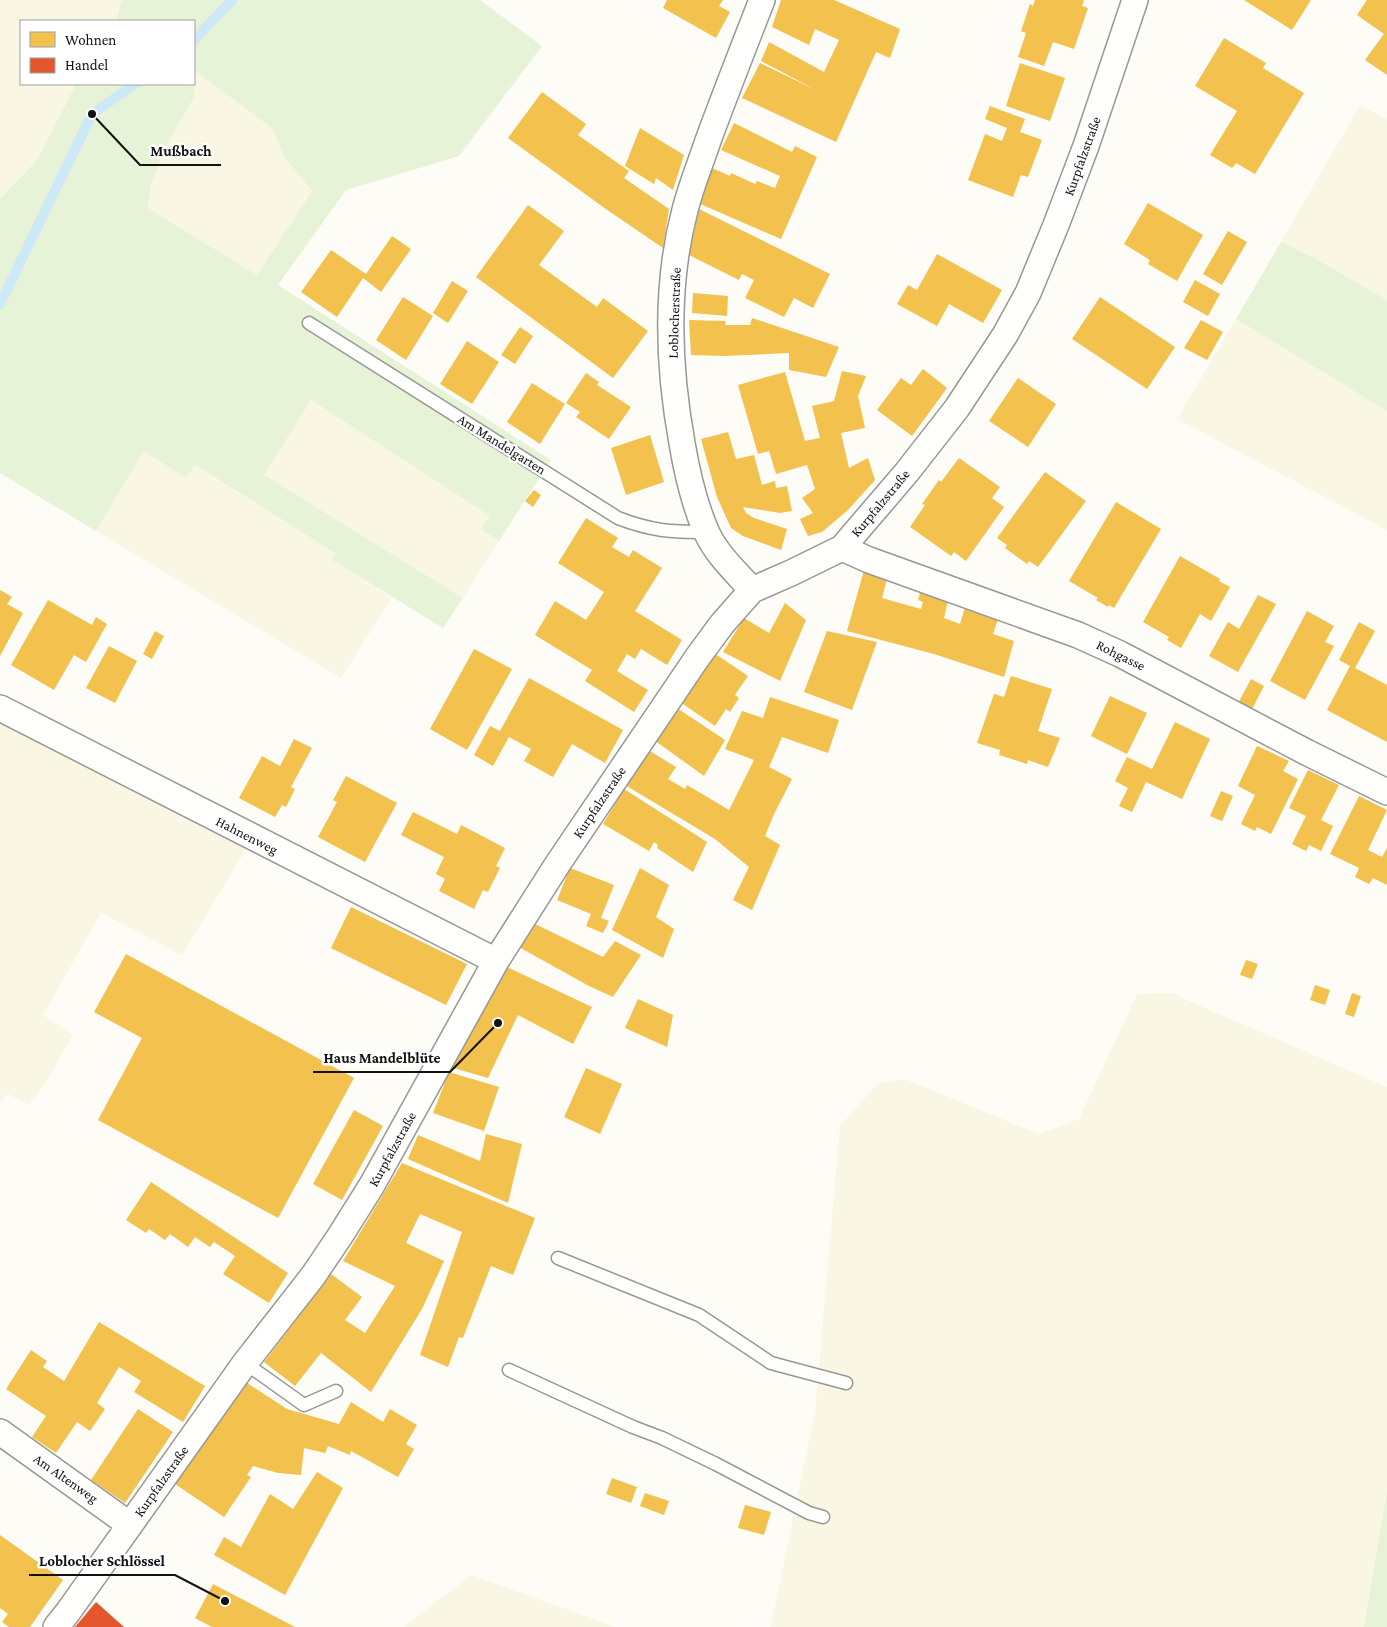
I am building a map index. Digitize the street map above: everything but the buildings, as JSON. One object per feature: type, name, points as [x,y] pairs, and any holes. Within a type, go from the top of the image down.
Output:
[{"type":"street","name":"Loblocherstraße","points":[[752,590],[723,558],[706,532],[693,494],[674,395],[671,348],[671,292],[685,211],[692,187],[762,0]]},
{"type":"street","name":"Kurpfalzstraße","points":[[56,1627],[245,1363],[313,1276],[372,1185],[496,961],[574,840],[692,665],[722,624],[752,590],[792,574],[842,548],[907,472],[956,408],[1005,335],[1028,293],[1056,225],[1086,146],[1135,0]]},
{"type":"street","name":"Rohgasse","points":[[842,548],[869,560],[1078,635],[1120,654],[1306,752],[1387,792]]},
{"type":"street","name":"Hahnenweg","points":[[0,708],[496,961]]},
{"type":"street","name":"Am Altenweg","points":[[0,1432],[130,1525]]},
{"type":"lane","name":"Am Mandelgarten","points":[[308,323],[618,518],[642,527],[666,532],[706,532]]},
{"type":"lane","points":[[558,1258],[699,1315],[771,1363],[846,1383]]},
{"type":"lane","points":[[245,1363],[304,1406],[336,1391]]},
{"type":"lane","points":[[509,1370],[633,1427],[662,1438],[809,1513],[823,1517]]},
{"type":"shaded area","points":[[0,0],[122,0],[116,20],[20,20],[20,85],[75,85],[37,160],[0,199]]},
{"type":"shaded area","points":[[195,71],[273,129],[284,157],[312,191],[257,275],[148,208],[151,184],[166,146],[195,96],[193,85],[195,85]]},
{"type":"shaded area","points":[[1360,105],[1387,119],[1387,300],[1313,257],[1281,242]]},
{"type":"shaded area","points":[[1236,319],[1387,411],[1387,530],[1177,419]]},
{"type":"shaded area","points":[[311,400],[490,516],[481,529],[499,541],[463,598],[263,475]]},
{"type":"shaded area","points":[[144,451],[186,477],[194,465],[335,553],[332,560],[392,598],[341,678],[96,531]]},
{"type":"shaded area","points":[[0,724],[250,843],[182,955],[101,913],[43,1015],[73,1035],[48,1079],[29,1105],[8,1094],[0,1103]]},
{"type":"shaded area","points":[[1171,993],[1387,1087],[1387,1490],[1364,1627],[771,1627],[815,1411],[840,1126],[878,1083],[905,1079],[1039,1134],[1079,1119],[1137,994]]},
{"type":"shaded area","points":[[471,1575],[594,1619],[615,1627],[404,1627]]},
{"type":"green space","points":[[122,0],[480,0],[542,46],[459,156],[346,190],[278,285],[551,460],[499,541],[481,529],[490,516],[311,400],[264,475],[463,598],[443,628],[332,560],[335,553],[195,465],[186,478],[144,451],[96,531],[0,473],[0,199],[37,160],[75,85],[193,85],[195,96],[166,146],[151,184],[148,208],[257,275],[312,191],[284,157],[273,129],[195,71],[195,20],[116,20]]},
{"type":"green space","points":[[1281,242],[1313,257],[1387,300],[1387,411],[1236,319]]},
{"type":"green space","points":[[1387,1490],[1387,1627],[1364,1627]]},
{"type":"waterway","points":[[195,39],[232,0]]},
{"type":"waterway","points":[[0,304],[92,114],[134,85]]},
{"type":"place","name":"Mußbach","points":[[92,114]]},
{"type":"place","name":"Haus Mandelblüte","points":[[498,1023]]},
{"type":"place","name":"Loblocher Schlössel","points":[[225,1601]]}]
